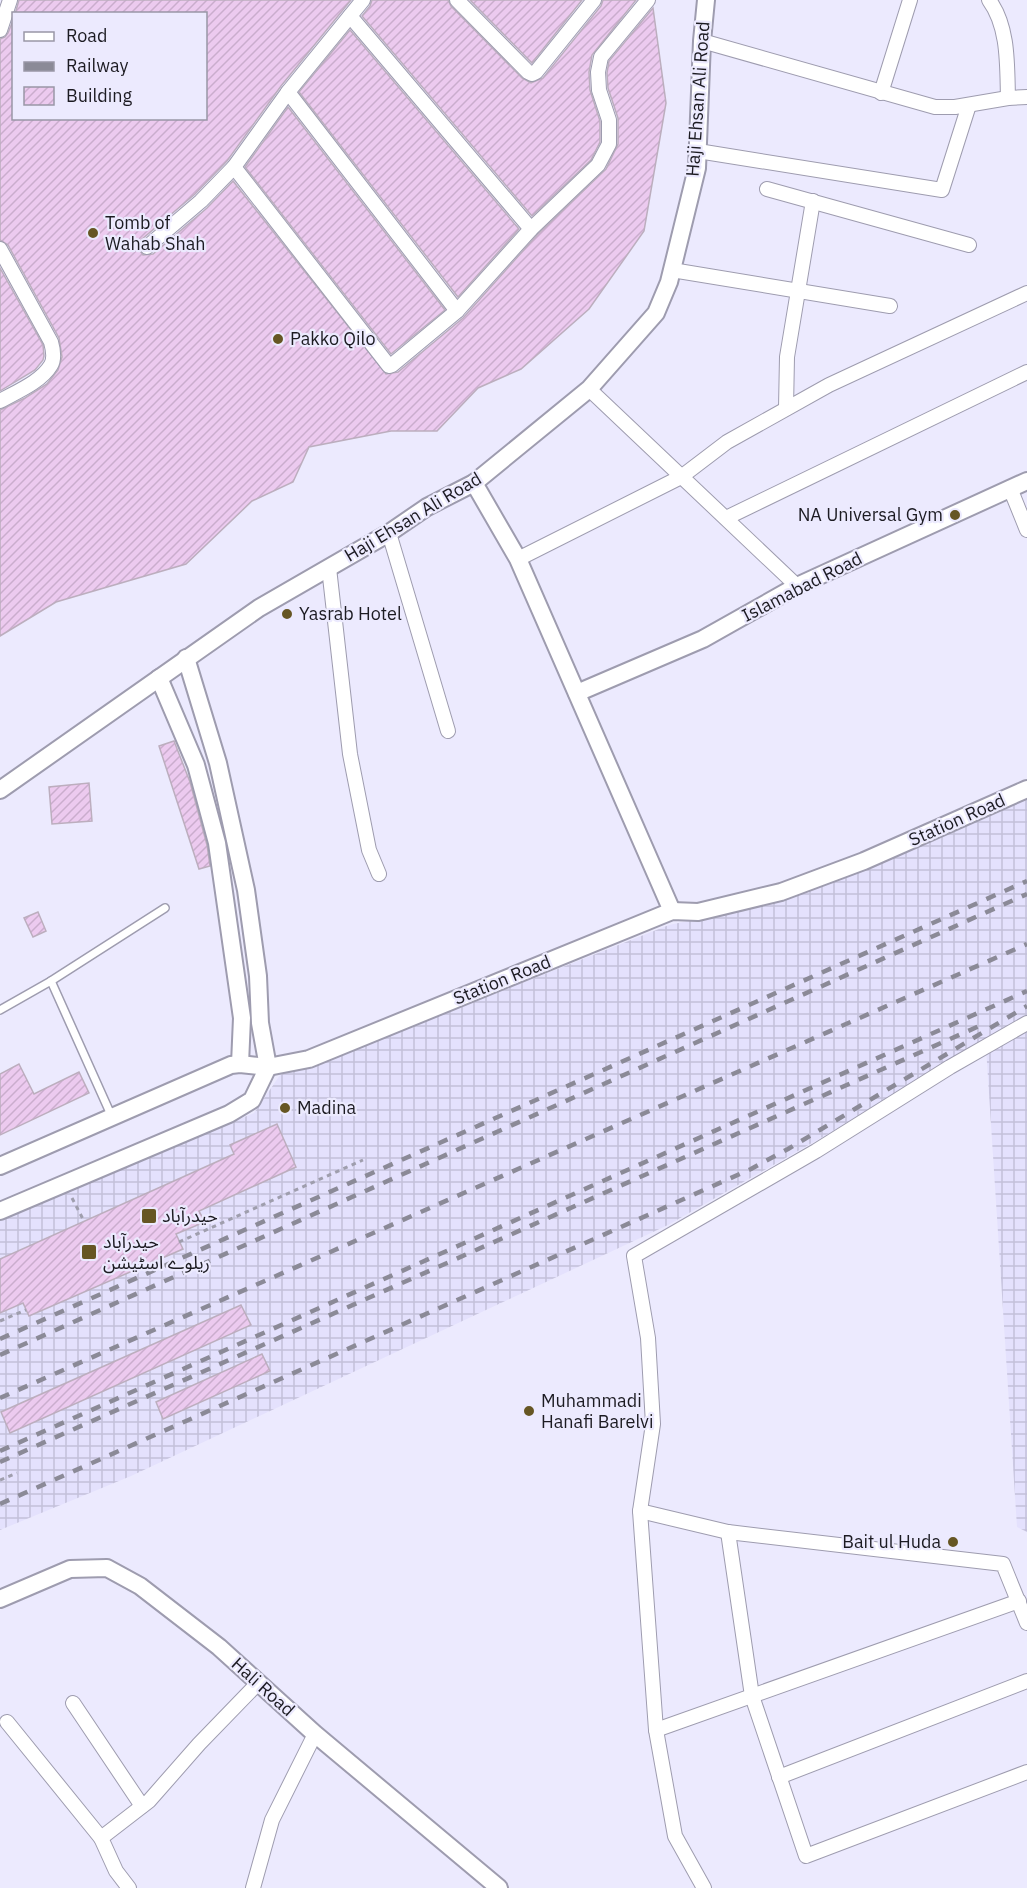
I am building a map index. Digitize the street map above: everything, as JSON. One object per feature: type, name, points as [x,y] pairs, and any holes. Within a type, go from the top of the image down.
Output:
[{"type":"street","points":[[0,30],[10,0]]},
{"type":"street","points":[[147,247],[201,201],[234,167],[288,92],[363,0]]},
{"type":"street","points":[[457,0],[532,74],[594,0]]},
{"type":"street","points":[[234,167],[389,366],[457,312],[531,229],[597,165],[609,144],[609,120],[598,90],[601,57],[648,0]]},
{"type":"street","name":"Haji Ehsan Ali Road","points":[[0,790],[259,608],[389,533],[426,507],[474,483],[589,389],[656,313],[672,270],[697,168],[702,41],[706,0]]},
{"type":"street","points":[[881,93],[910,0]]},
{"type":"street","points":[[989,0],[1001,24],[1008,98]]},
{"type":"street","points":[[350,16],[531,229]]},
{"type":"street","points":[[702,41],[935,107],[1027,97]]},
{"type":"street","points":[[288,92],[457,312]]},
{"type":"street","points":[[699,152],[942,190],[969,105]]},
{"type":"street","points":[[767,189],[969,245]]},
{"type":"street","points":[[786,408],[787,357],[813,201]]},
{"type":"street","points":[[0,249],[51,342],[54,354],[51,365],[38,379],[0,401]]},
{"type":"street","points":[[672,270],[890,306]]},
{"type":"street","points":[[518,559],[681,477],[727,442],[829,385],[1027,293]]},
{"type":"street","points":[[726,518],[1027,372]]},
{"type":"street","points":[[589,389],[797,586]]},
{"type":"street","name":"Islamabad Road","points":[[577,693],[703,639],[797,586],[1027,480]]},
{"type":"street","points":[[474,483],[518,559],[672,910]]},
{"type":"street","points":[[1010,488],[1027,530]]},
{"type":"street","points":[[389,533],[448,731]]},
{"type":"street","points":[[329,568],[350,754],[369,850],[379,874]]},
{"type":"street","points":[[0,1211],[237,1109],[252,1100],[268,1067],[260,1023],[258,976],[246,890],[218,763],[186,658]]},
{"type":"street","points":[[0,1166],[231,1065],[240,1064],[242,1018],[217,843],[196,765],[159,678]]},
{"type":"street","name":"Station Road","points":[[240,1064],[268,1067],[309,1059],[672,910],[698,912],[781,892],[864,861],[1027,789]]},
{"type":"street","points":[[704,1888],[675,1836],[656,1730],[640,1511],[653,1424],[648,1338],[634,1256],[816,1151],[950,1067],[1027,1023]]},
{"type":"street","points":[[640,1511],[728,1532],[1004,1564],[1027,1623]]},
{"type":"street","points":[[728,1532],[752,1696],[806,1856],[1027,1772]]},
{"type":"street","name":"Hali Road","points":[[0,1599],[70,1569],[107,1568],[140,1586],[219,1647],[315,1734],[499,1888]]},
{"type":"street","points":[[656,1730],[1019,1601]]},
{"type":"street","points":[[779,1778],[1027,1681]]},
{"type":"street","points":[[101,1838],[149,1801],[199,1744],[259,1682]]},
{"type":"street","points":[[73,1704],[142,1806]]},
{"type":"street","points":[[7,1722],[101,1838],[116,1871],[129,1888]]},
{"type":"street","points":[[254,1888],[272,1820],[315,1734]]},
{"type":"lane","points":[[0,1010],[51,981],[165,908]]},
{"type":"lane","points":[[51,981],[112,1117]]},
{"type":"path","points":[[179,1242],[363,1160]]},
{"type":"path","points":[[64,1183],[84,1221]]},
{"type":"path","points":[[0,1321],[26,1310]]},
{"type":"path","points":[[0,1480],[17,1473]]},
{"type":"shaded area","points":[[1027,798],[1027,1016],[668,1225],[131,1476],[0,1530],[0,1217],[254,1113],[280,1075],[377,1040],[669,925],[781,901]]},
{"type":"shaded area","points":[[1027,1023],[1027,1532],[1017,1527],[986,1047]]},
{"type":"building","name":"Pakko Qilo","points":[[19,0],[351,0],[281,86],[227,161],[195,194],[141,240],[138,248],[143,255],[153,254],[207,208],[233,181],[386,374],[398,372],[463,318],[537,235],[606,169],[618,144],[618,118],[608,88],[609,61],[653,8],[666,103],[644,231],[589,309],[521,369],[478,388],[437,431],[391,431],[309,447],[293,482],[252,501],[186,564],[56,602],[0,636],[0,410],[47,384],[58,370],[62,357],[59,338],[8,245],[0,240],[0,39],[8,33],[12,23],[12,120],[207,120],[207,12],[16,12]]},
{"type":"building","points":[[372,0],[448,0],[451,6],[522,78],[531,83],[543,78],[601,6],[603,0],[636,0],[592,55],[589,72],[590,90],[600,121],[600,142],[591,160],[532,216],[362,16]]},
{"type":"building","points":[[470,0],[582,0],[532,63]]},
{"type":"building","points":[[350,30],[519,229],[458,297],[299,92]]},
{"type":"building","points":[[288,107],[445,310],[391,354],[245,167]]},
{"type":"building","points":[[0,268],[43,345],[44,356],[35,370],[0,391]]},
{"type":"building","points":[[174,741],[190,782],[207,845],[210,866],[199,869],[159,746]]},
{"type":"building","points":[[89,783],[92,821],[52,824],[49,787]]},
{"type":"building","points":[[38,912],[46,931],[33,937],[24,918]]},
{"type":"building","points":[[19,1064],[34,1094],[79,1072],[89,1093],[0,1135],[0,1074]]},
{"type":"building","name":"حیدرآباد","points":[[277,1124],[296,1167],[199,1211],[205,1222],[176,1234],[183,1249],[29,1316],[23,1303],[0,1313],[0,1259],[234,1154],[230,1145]]},
{"type":"building","points":[[241,1305],[251,1325],[10,1433],[1,1412]]},
{"type":"building","points":[[262,1354],[270,1371],[163,1419],[156,1402]]},
{"type":"railway","points":[[0,1339],[1027,881]]},
{"type":"railway","points":[[0,1355],[1027,894]]},
{"type":"railway","points":[[0,1398],[1027,944]]},
{"type":"railway","points":[[0,1451],[1027,991]]},
{"type":"railway","points":[[0,1504],[751,1169],[1027,1006]]},
{"type":"railway","points":[[0,1462],[986,1023]]},
{"type":"place","name":"Tomb of Wahab Shah","points":[[93,233]]},
{"type":"place","name":"Pakko Qilo","points":[[278,339]]},
{"type":"place","name":"NA Universal Gym","points":[[955,515]]},
{"type":"place","name":"Yasrab Hotel","points":[[287,614]]},
{"type":"place","name":"Madina","points":[[285,1108]]},
{"type":"place","name":"حیدرآباد","points":[[149,1216]]},
{"type":"place","name":"حیدرآباد ریلوے اسٹیشن","points":[[89,1252]]},
{"type":"place","name":"Muhammadi Hanafi Barelvi","points":[[529,1411]]},
{"type":"place","name":"Bait ul Huda","points":[[953,1542]]}]
